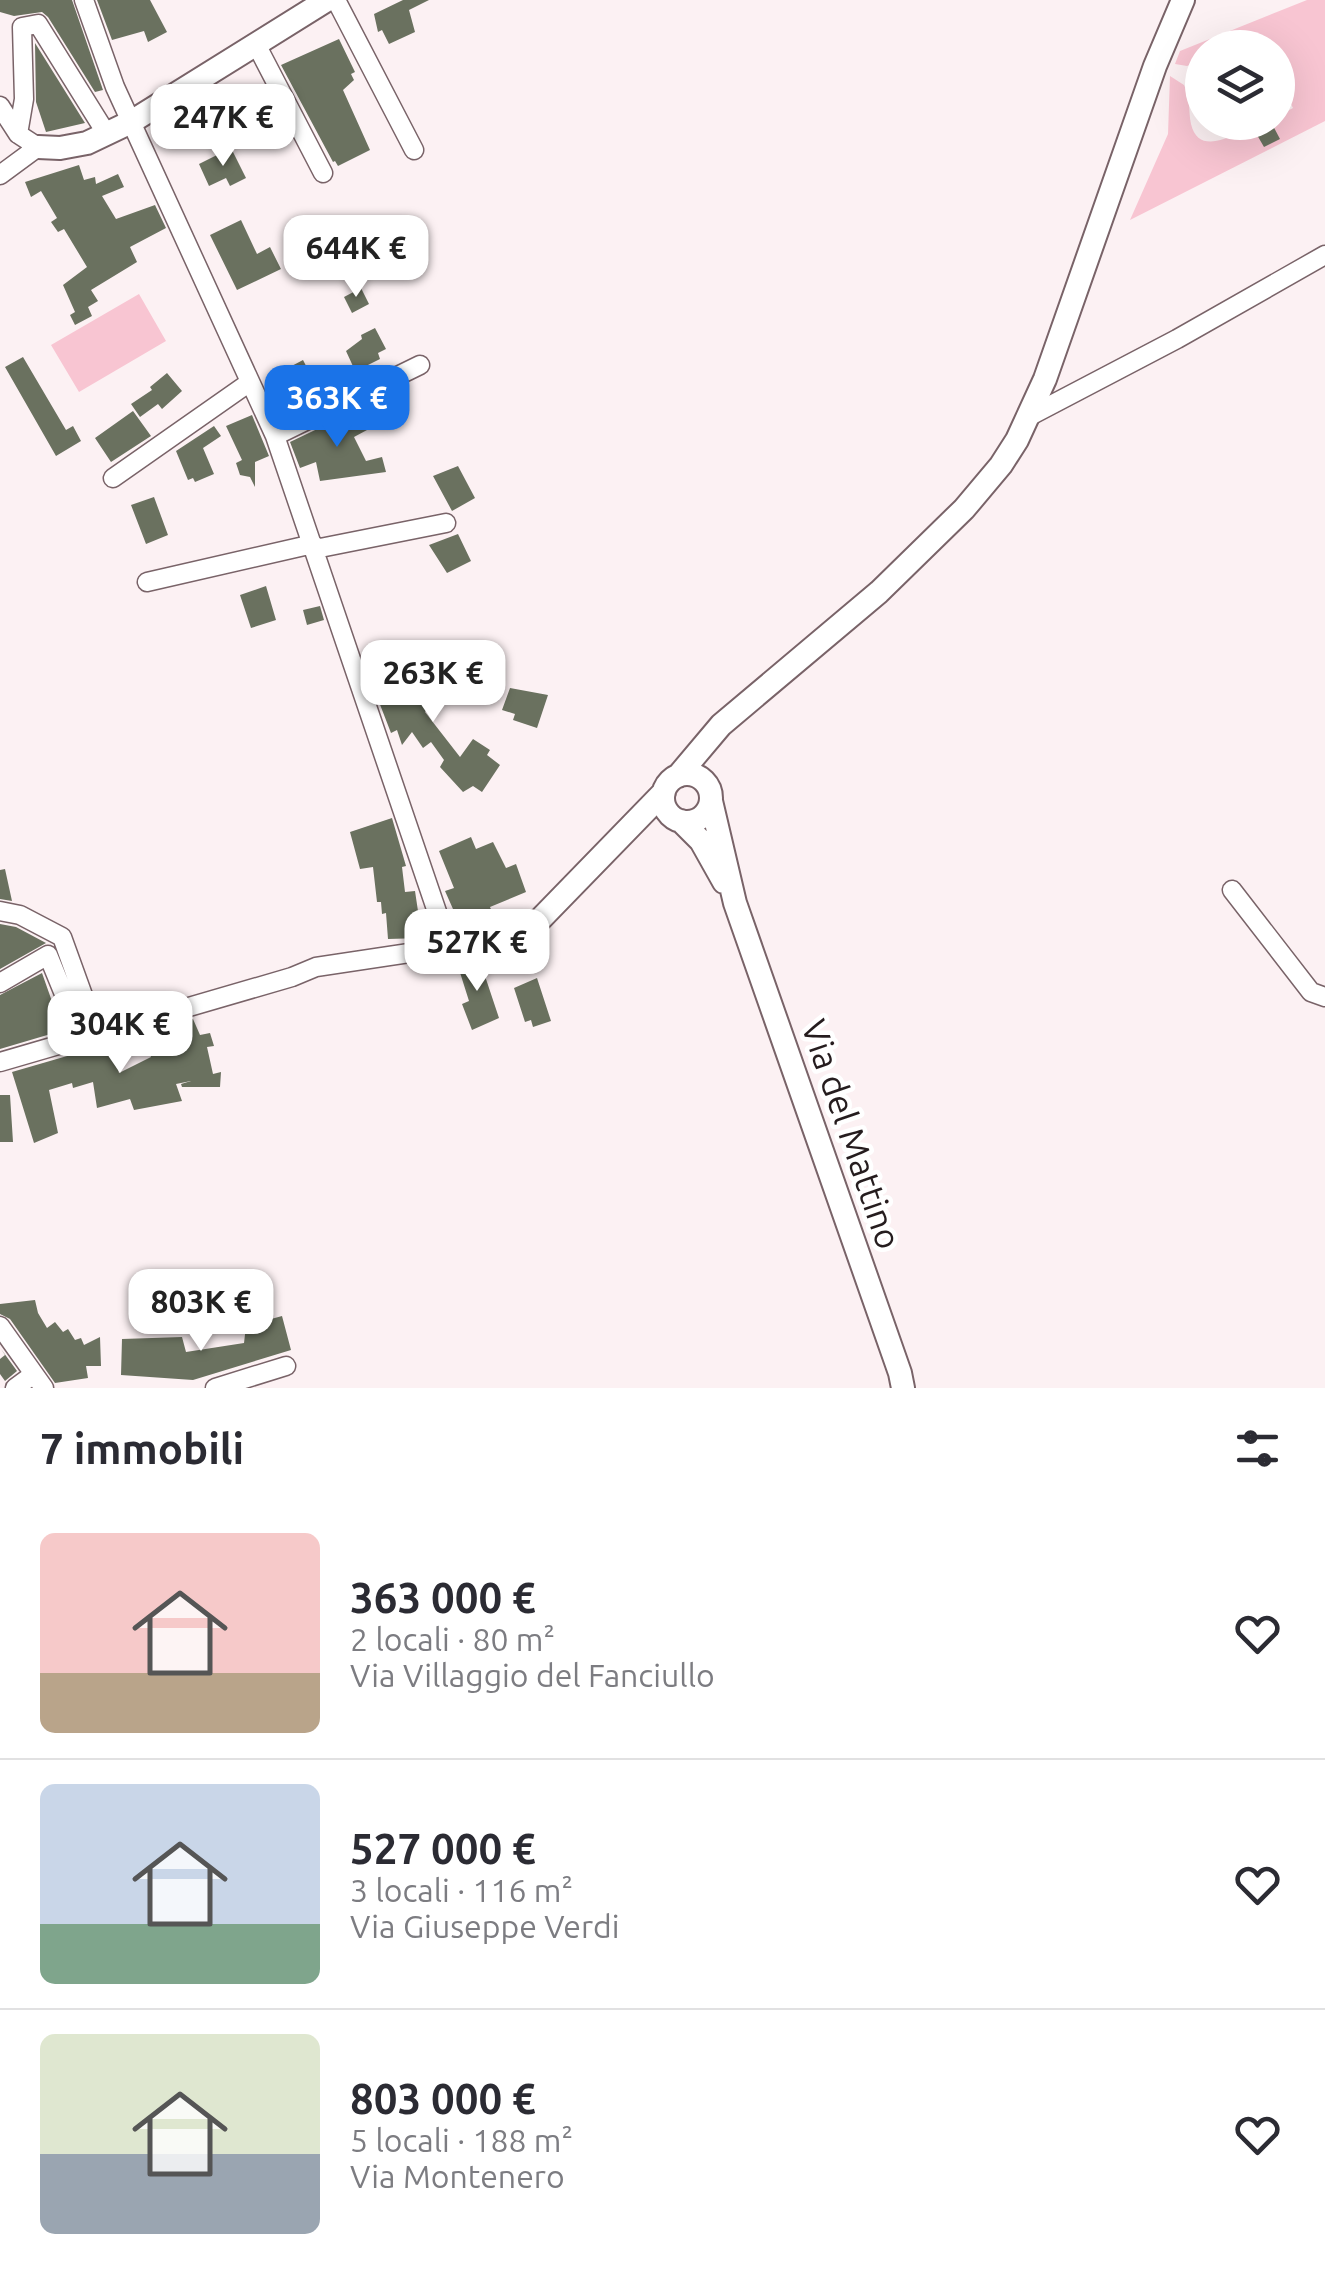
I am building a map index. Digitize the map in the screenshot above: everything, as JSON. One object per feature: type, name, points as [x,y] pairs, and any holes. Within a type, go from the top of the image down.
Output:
[{"type":"main road","points":[[28,140],[60,148],[88,143],[131,122],[328,0]]},
{"type":"main road","points":[[449,947],[529,944],[722,725],[879,592],[964,509],[1001,465],[1030,416],[1155,66],[1183,0]]},
{"type":"main road","points":[[628,830],[646,821],[697,820],[709,809],[711,753],[722,725]]},
{"type":"main road","points":[[671,784],[699,777],[710,794]]},
{"type":"main road","points":[[671,784],[665,807],[678,820]]},
{"type":"main road","name":"Via del Mattino","points":[[710,794],[735,903],[903,1388]]},
{"type":"main road","name":"Via del Mattino","points":[[678,820],[701,841],[735,903]]},
{"type":"street","points":[[0,1062],[292,978],[316,967],[449,947],[274,436],[114,86],[84,0]]},
{"type":"street","points":[[336,0],[414,150]]},
{"type":"street","points":[[0,175],[28,140],[22,27],[38,24],[106,133]]},
{"type":"street","points":[[257,46],[323,173]]},
{"type":"street","points":[[0,106],[28,140]]},
{"type":"street","points":[[1030,416],[1325,255]]},
{"type":"street","points":[[274,436],[420,364]]},
{"type":"street","points":[[113,478],[250,382]]},
{"type":"street","points":[[147,582],[446,523]]},
{"type":"street","points":[[1232,890],[1312,992],[1325,997]]},
{"type":"street","points":[[0,911],[20,914],[62,938],[89,1036]]},
{"type":"street","points":[[0,983],[48,955],[89,1036]]},
{"type":"street","points":[[0,1326],[39,1381],[15,1388]]},
{"type":"street","points":[[215,1388],[286,1366]]},
{"type":"shaded area","points":[[1307,0],[1325,0],[1325,121],[1295,136],[1295,30],[1232,30]]},
{"type":"shaded area","points":[[1185,49],[1185,66],[1175,64],[1180,51]]},
{"type":"shaded area","points":[[1170,76],[1185,89],[1185,140],[1288,140],[1130,220],[1168,134]]},
{"type":"shaded area","points":[[139,294],[166,341],[79,392],[51,345]]},
{"type":"building","points":[[0,0],[72,0],[103,90],[95,92],[48,17],[42,12],[14,16],[0,12]]},
{"type":"building","points":[[97,0],[150,0],[167,32],[148,42],[144,31],[112,40]]},
{"type":"building","points":[[403,0],[429,0],[409,10],[415,32],[389,44],[382,30],[378,32],[374,14]]},
{"type":"building","points":[[339,39],[355,72],[351,74],[354,80],[343,90],[370,150],[338,166],[281,65]]},
{"type":"building","points":[[35,43],[85,123],[46,132],[36,102]]},
{"type":"building","points":[[1260,140],[1278,140],[1264,147]]},
{"type":"building","points":[[231,148],[246,178],[230,186],[226,178],[209,186],[199,164]]},
{"type":"building","points":[[79,165],[84,180],[95,177],[96,184],[118,174],[124,187],[102,196],[116,219],[155,205],[166,228],[130,247],[137,262],[91,290],[98,301],[88,307],[92,316],[75,325],[70,315],[75,312],[63,285],[87,267],[64,229],[58,232],[51,222],[57,218],[41,191],[31,197],[25,182]]},
{"type":"building","points":[[241,220],[257,254],[270,247],[281,269],[237,290],[210,235]]},
{"type":"building","points":[[361,288],[369,304],[352,313],[344,297]]},
{"type":"building","points":[[375,328],[386,349],[378,353],[380,359],[366,366],[368,370],[357,375],[346,351],[362,339],[361,335]]},
{"type":"building","points":[[23,357],[66,430],[73,426],[81,441],[56,456],[5,367]]},
{"type":"building","points":[[303,360],[317,387],[311,390],[317,402],[295,412],[282,385],[292,379],[286,369]]},
{"type":"building","points":[[167,373],[182,391],[162,409],[158,404],[140,417],[131,404],[152,390],[150,387]]},
{"type":"building","points":[[357,410],[367,430],[354,437],[366,461],[382,457],[386,472],[320,481],[316,462],[300,468],[290,442]]},
{"type":"building","points":[[133,411],[151,436],[111,462],[95,438]]},
{"type":"building","points":[[252,415],[269,456],[255,462],[255,487],[250,477],[240,475],[236,463],[242,460],[226,426]]},
{"type":"building","points":[[214,426],[221,436],[203,448],[214,474],[195,482],[193,478],[188,480],[176,451]]},
{"type":"building","points":[[458,466],[475,498],[452,511],[433,476]]},
{"type":"building","points":[[154,497],[168,535],[146,544],[131,505]]},
{"type":"building","points":[[458,534],[471,561],[447,573],[429,545]]},
{"type":"building","points":[[266,586],[276,620],[251,628],[240,595]]},
{"type":"building","points":[[320,606],[324,620],[307,625],[303,610]]},
{"type":"building","points":[[446,652],[449,677],[441,690],[421,696],[431,704],[425,712],[460,757],[473,739],[490,750],[487,755],[500,765],[482,792],[473,786],[463,792],[440,767],[444,760],[431,742],[423,748],[412,732],[402,745],[397,730],[391,733],[374,689],[432,667],[428,659]]},
{"type":"building","points":[[510,688],[548,695],[537,728],[513,720],[515,714],[502,710]]},
{"type":"building","points":[[392,818],[406,866],[402,867],[405,892],[415,891],[422,938],[388,939],[386,913],[382,914],[381,902],[377,902],[373,867],[360,869],[350,832]]},
{"type":"building","points":[[471,837],[476,849],[493,842],[506,868],[516,864],[526,892],[490,907],[493,914],[461,927],[445,891],[454,888],[439,851]]},
{"type":"building","points":[[5,869],[12,901],[0,899],[0,870]]},
{"type":"building","points":[[0,924],[16,927],[46,943],[0,969]]},
{"type":"building","points":[[479,958],[499,1018],[472,1030],[462,1004],[469,1001],[457,963]]},
{"type":"building","points":[[42,973],[61,1027],[54,1033],[0,1049],[0,995]]},
{"type":"building","points":[[537,978],[551,1021],[533,1027],[531,1020],[525,1022],[514,988]]},
{"type":"building","points":[[193,1019],[200,1035],[210,1033],[214,1046],[207,1047],[213,1074],[221,1072],[220,1087],[182,1087],[181,1084],[191,1081],[176,1084],[182,1101],[134,1110],[130,1099],[97,1108],[93,1082],[73,1088],[72,1083],[49,1090],[58,1133],[34,1143],[12,1072],[112,1043],[119,1073],[151,1057],[145,1038],[150,1036],[149,1032]]},
{"type":"building","points":[[0,1095],[10,1095],[13,1142],[0,1142]]},
{"type":"building","points":[[35,1300],[47,1328],[55,1322],[63,1332],[68,1329],[75,1340],[81,1338],[84,1345],[100,1337],[101,1366],[86,1366],[88,1378],[55,1383],[10,1319],[0,1314],[0,1304]]},
{"type":"building","points":[[282,1316],[291,1350],[193,1380],[121,1375],[122,1339],[182,1337],[186,1352],[244,1343],[246,1326]]},
{"type":"building","points":[[1,1349],[17,1371],[5,1381],[0,1374],[0,1359],[5,1355]]}]
